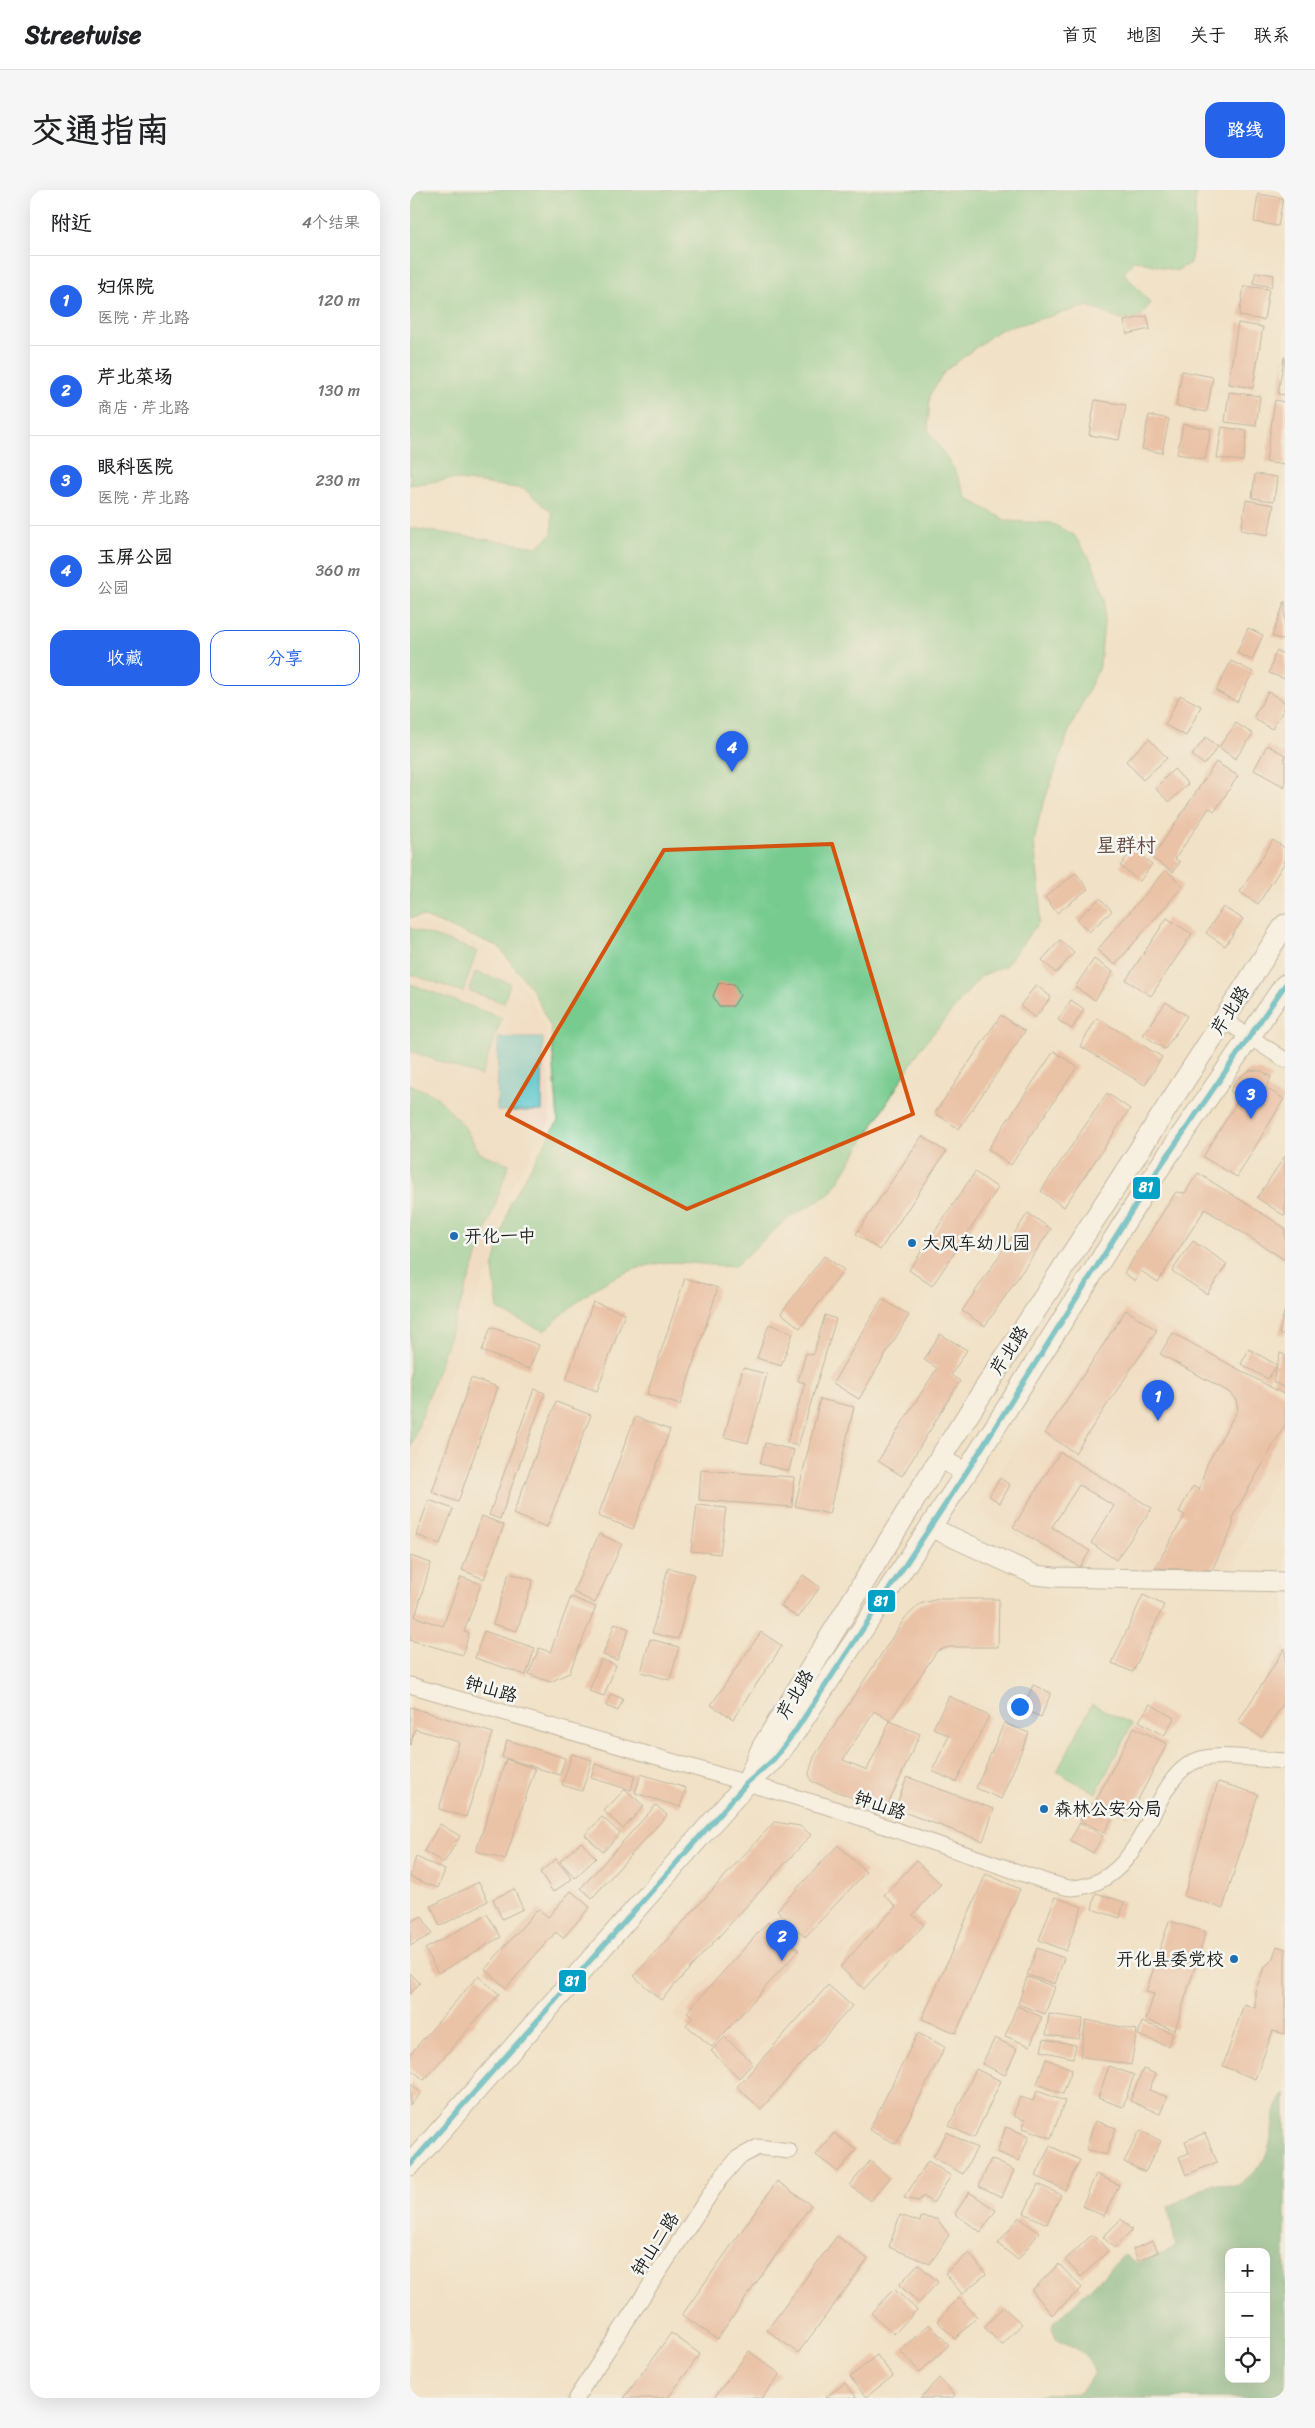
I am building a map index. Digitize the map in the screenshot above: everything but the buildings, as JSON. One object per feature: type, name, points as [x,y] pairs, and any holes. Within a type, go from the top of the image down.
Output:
[{"type":"main road","name":"芹北路","points":[[747,1783],[766,1741],[940,1458],[1285,925]]},
{"type":"main road","name":"芹北路","points":[[410,2165],[747,1783],[774,1759],[794,1733],[966,1473],[1158,1172],[1285,985]]},
{"type":"street","points":[[1224,1020],[1285,1060]]},
{"type":"street","points":[[940,1458],[966,1473]]},
{"type":"street","points":[[930,1527],[1035,1575],[1285,1582]]},
{"type":"street","name":"钟山路","points":[[410,1685],[829,1807],[1050,1883],[1071,1888],[1101,1881],[1130,1856],[1168,1788],[1191,1763],[1214,1757],[1285,1761]]},
{"type":"street","name":"钟山二路","points":[[576,2398],[720,2179],[738,2158],[758,2146],[789,2151]]},
{"type":"highlighted area","points":[[832,844],[913,1114],[687,1209],[507,1115],[664,850]]},
{"type":"shaded area","name":"开化一中","points":[[422,921],[497,952],[524,985],[547,1031],[550,1122],[505,1199],[490,1273],[484,1278],[410,1486],[410,922]]},
{"type":"shaded area","points":[[1285,1024],[1285,1047],[1274,1040]]},
{"type":"shaded area","points":[[1109,1296],[1285,1392],[1285,1450],[1230,1574],[1080,1567],[1031,1545],[977,1510]]},
{"type":"shaded area","points":[[836,1837],[885,1882],[875,1892],[890,1906],[738,2073],[674,2015]]},
{"type":"green space","points":[[410,190],[1196,190],[1194,243],[1190,263],[1176,271],[1134,260],[1124,273],[1150,303],[1140,318],[1121,320],[1088,306],[999,330],[945,371],[930,394],[928,430],[954,469],[968,499],[1007,521],[1051,523],[1074,535],[1092,562],[1106,600],[1100,666],[1069,731],[1040,814],[1034,842],[1041,904],[1039,922],[1005,966],[981,976],[921,1048],[831,1193],[787,1219],[734,1267],[669,1262],[626,1272],[597,1287],[544,1331],[498,1310],[493,1268],[510,1203],[558,1121],[551,1028],[533,991],[499,947],[422,916],[410,918],[410,528],[537,547],[552,534],[552,513],[524,489],[452,479],[410,485]]},
{"type":"green space","points":[[410,928],[477,951],[463,992],[410,974]]},
{"type":"green space","points":[[475,972],[510,983],[504,1003],[469,991]]},
{"type":"green space","points":[[410,984],[502,1018],[481,1076],[410,1051]]},
{"type":"green space","points":[[410,1084],[437,1097],[463,1125],[480,1153],[509,1164],[410,1450]]},
{"type":"green space","points":[[1092,1704],[1132,1724],[1096,1793],[1057,1772]]},
{"type":"green space","points":[[1285,2093],[1285,2398],[1033,2398],[1045,2394],[1080,2393],[1094,2373],[1092,2366],[1080,2351],[1056,2339],[1052,2329],[1055,2322],[1124,2255],[1138,2263],[1176,2247],[1168,2207],[1213,2183],[1237,2186],[1255,2171],[1267,2152],[1276,2109]]},
{"type":"water","points":[[498,1038],[543,1038],[542,1111],[497,1111]]},
{"type":"transit line","name":"81","points":[[410,2165],[747,1783],[774,1759],[794,1733],[966,1473],[1157,1171],[1285,985]]},
{"type":"place","name":"玉屏公园","points":[[732,772]]},
{"type":"place","name":"眼科医院","points":[[1251,1119]]},
{"type":"place","name":"开化一中","points":[[454,1236]]},
{"type":"place","name":"大风车幼儿园","points":[[912,1243]]},
{"type":"place","name":"妇保院","points":[[1158,1421]]},
{"type":"place","name":"森林公安分局","points":[[1044,1809]]},
{"type":"place","name":"开化县委党校","points":[[1234,1959]]},
{"type":"place","name":"芹北菜场","points":[[782,1961]]},
{"type":"district","name":"星群村","points":[[1126,845]]}]
